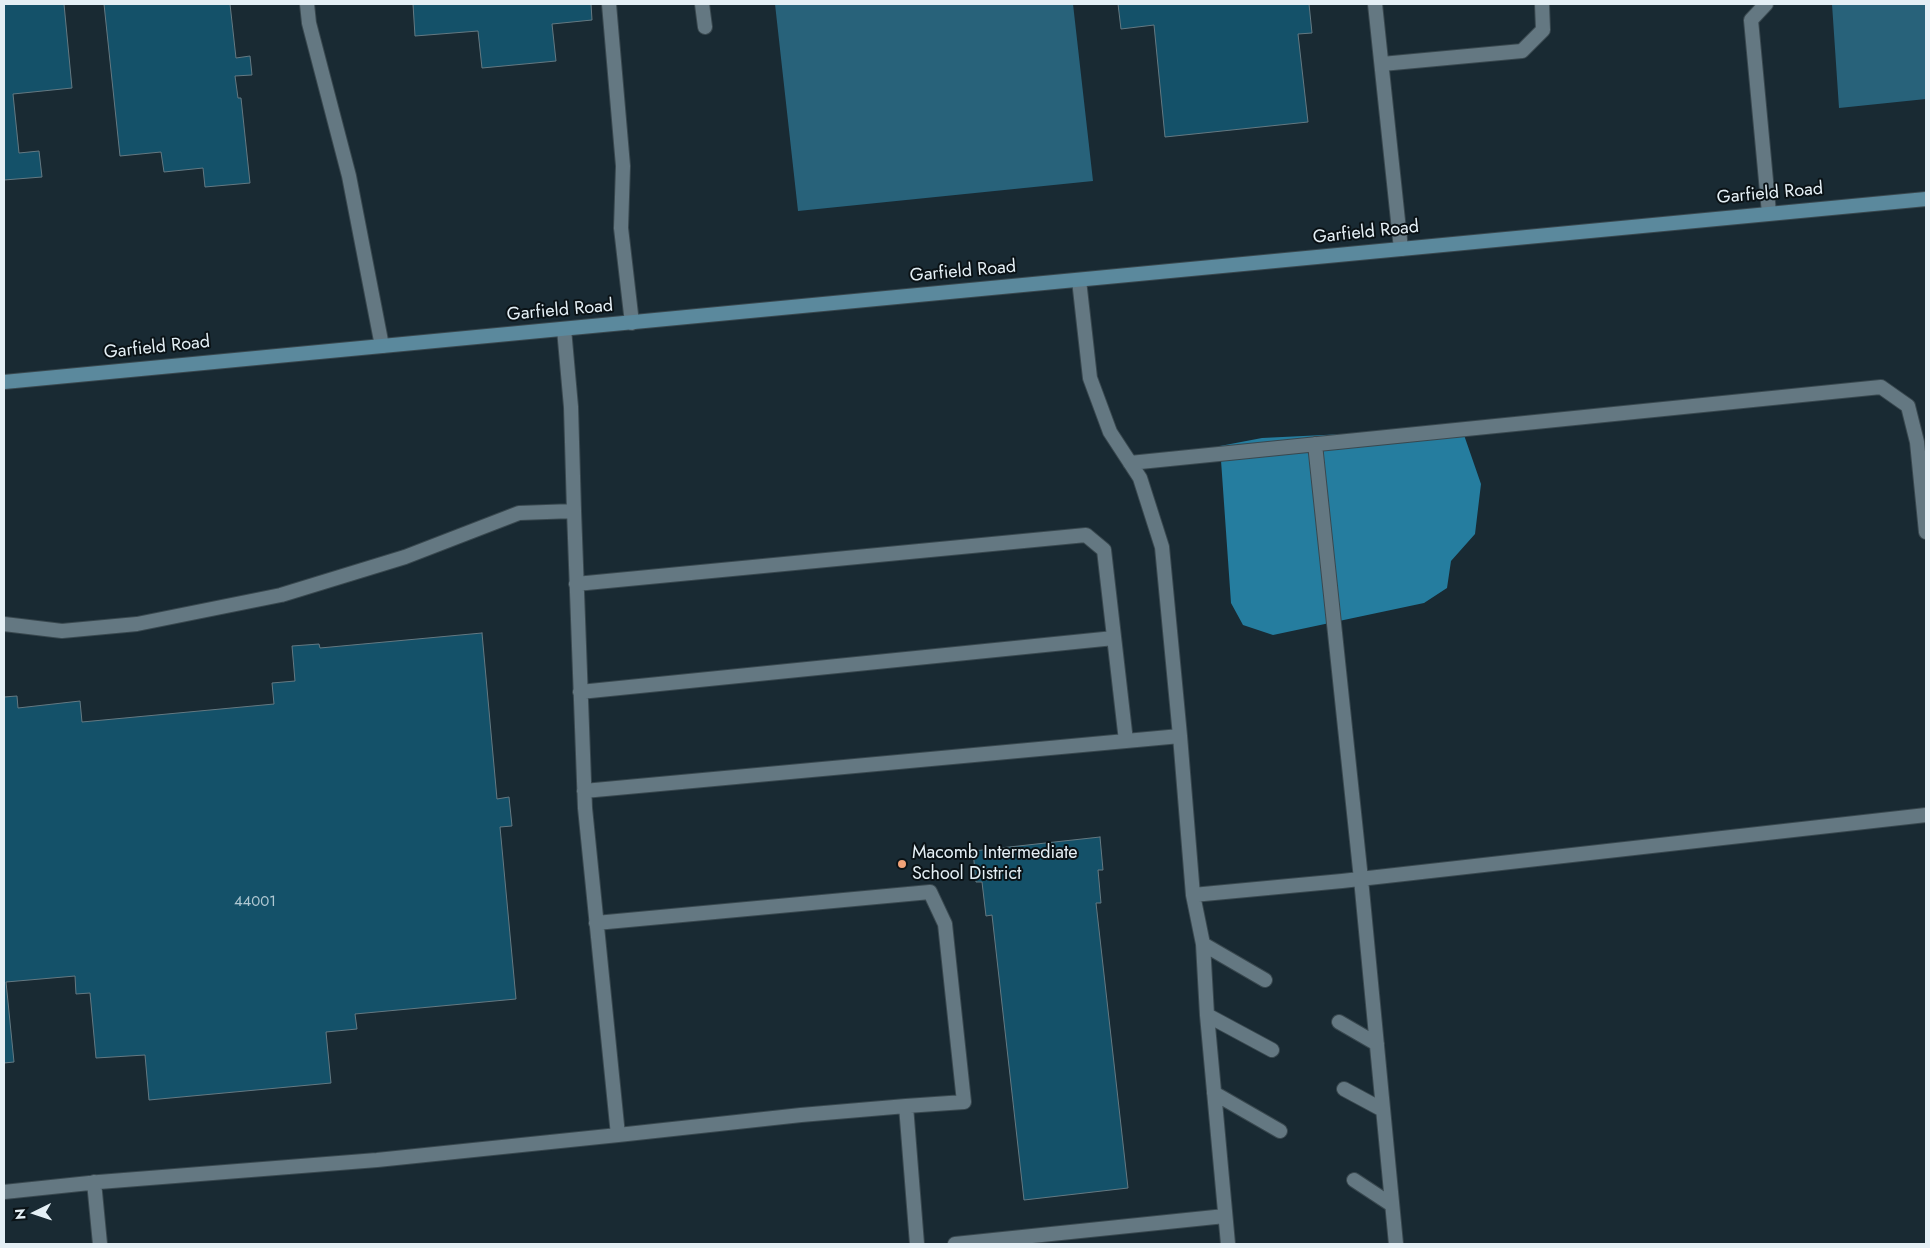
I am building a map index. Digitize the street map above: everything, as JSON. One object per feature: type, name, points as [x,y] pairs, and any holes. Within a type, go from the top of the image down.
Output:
[{"type":"main road","name":"Garfield Road","points":[[4,382],[1926,199]]},
{"type":"lane","points":[[307,4],[309,23],[350,176],[382,346]]},
{"type":"lane","points":[[609,4],[623,166],[621,228],[632,323]]},
{"type":"lane","points":[[702,4],[705,27]]},
{"type":"lane","points":[[1375,4],[1401,249]]},
{"type":"lane","points":[[1382,64],[1522,50],[1543,30],[1542,4]]},
{"type":"lane","points":[[1766,4],[1751,20],[1769,213]]},
{"type":"lane","points":[[1079,280],[1090,378],[1110,432],[1140,478],[1162,547],[1193,895],[1203,944],[1207,1015],[1228,1244]]},
{"type":"lane","points":[[564,329],[571,407],[584,791],[618,1135]]},
{"type":"lane","points":[[1130,463],[1881,387],[1908,406],[1917,442],[1926,532]]},
{"type":"lane","points":[[1315,444],[1361,879],[1396,1244]]},
{"type":"lane","points":[[4,624],[62,631],[137,624],[281,594],[405,557],[519,513],[574,510]]},
{"type":"lane","points":[[576,584],[1086,535],[1104,550],[1126,741]]},
{"type":"lane","points":[[580,692],[1114,638]]},
{"type":"lane","points":[[584,791],[1180,736]]},
{"type":"lane","points":[[1193,895],[1361,879],[1926,815]]},
{"type":"lane","points":[[4,1192],[94,1182],[377,1160],[801,1115],[964,1102],[945,924],[930,892],[596,922]]},
{"type":"lane","points":[[1203,944],[1265,980]]},
{"type":"lane","points":[[1207,1015],[1272,1050]]},
{"type":"lane","points":[[1339,1022],[1377,1044]]},
{"type":"lane","points":[[1344,1089],[1383,1110]]},
{"type":"lane","points":[[1214,1093],[1280,1131]]},
{"type":"lane","points":[[906,1106],[917,1244]]},
{"type":"lane","points":[[1354,1180],[1392,1205]]},
{"type":"lane","points":[[94,1182],[100,1244]]},
{"type":"lane","points":[[955,1244],[1225,1216]]},
{"type":"shaded area","points":[[775,4],[1073,4],[1093,181],[798,211]]},
{"type":"shaded area","points":[[1832,4],[1926,4],[1926,99],[1839,108]]},
{"type":"shaded area","points":[[1426,430],[1464,435],[1481,484],[1475,534],[1451,561],[1447,588],[1424,603],[1273,635],[1243,625],[1231,603],[1220,446],[1262,438]]},
{"type":"building","points":[[4,4],[64,4],[72,88],[13,94],[19,153],[39,151],[42,177],[4,180]]},
{"type":"building","points":[[104,4],[230,4],[236,58],[250,56],[252,75],[235,76],[238,98],[241,98],[250,183],[205,187],[203,168],[164,172],[161,152],[120,156]]},
{"type":"building","points":[[413,4],[591,4],[592,20],[552,24],[556,61],[482,68],[478,31],[415,36]]},
{"type":"building","points":[[1118,4],[1309,4],[1312,33],[1298,34],[1308,122],[1165,137],[1154,25],[1121,29]]},
{"type":"building","points":[[482,633],[497,799],[509,797],[512,826],[500,827],[516,999],[355,1014],[357,1029],[326,1032],[331,1083],[149,1100],[145,1055],[96,1058],[90,993],[76,994],[75,976],[6,982],[14,1062],[4,1063],[4,697],[17,696],[18,708],[80,701],[82,722],[274,704],[272,683],[295,681],[292,646],[319,644],[320,648]]},
{"type":"building","points":[[1100,837],[1103,870],[1098,870],[1101,903],[1096,903],[1128,1188],[1024,1200],[992,915],[986,916],[982,882],[976,882],[973,851]]},
{"type":"place","name":"Macomb Intermediate School District","points":[[902,864]]}]
